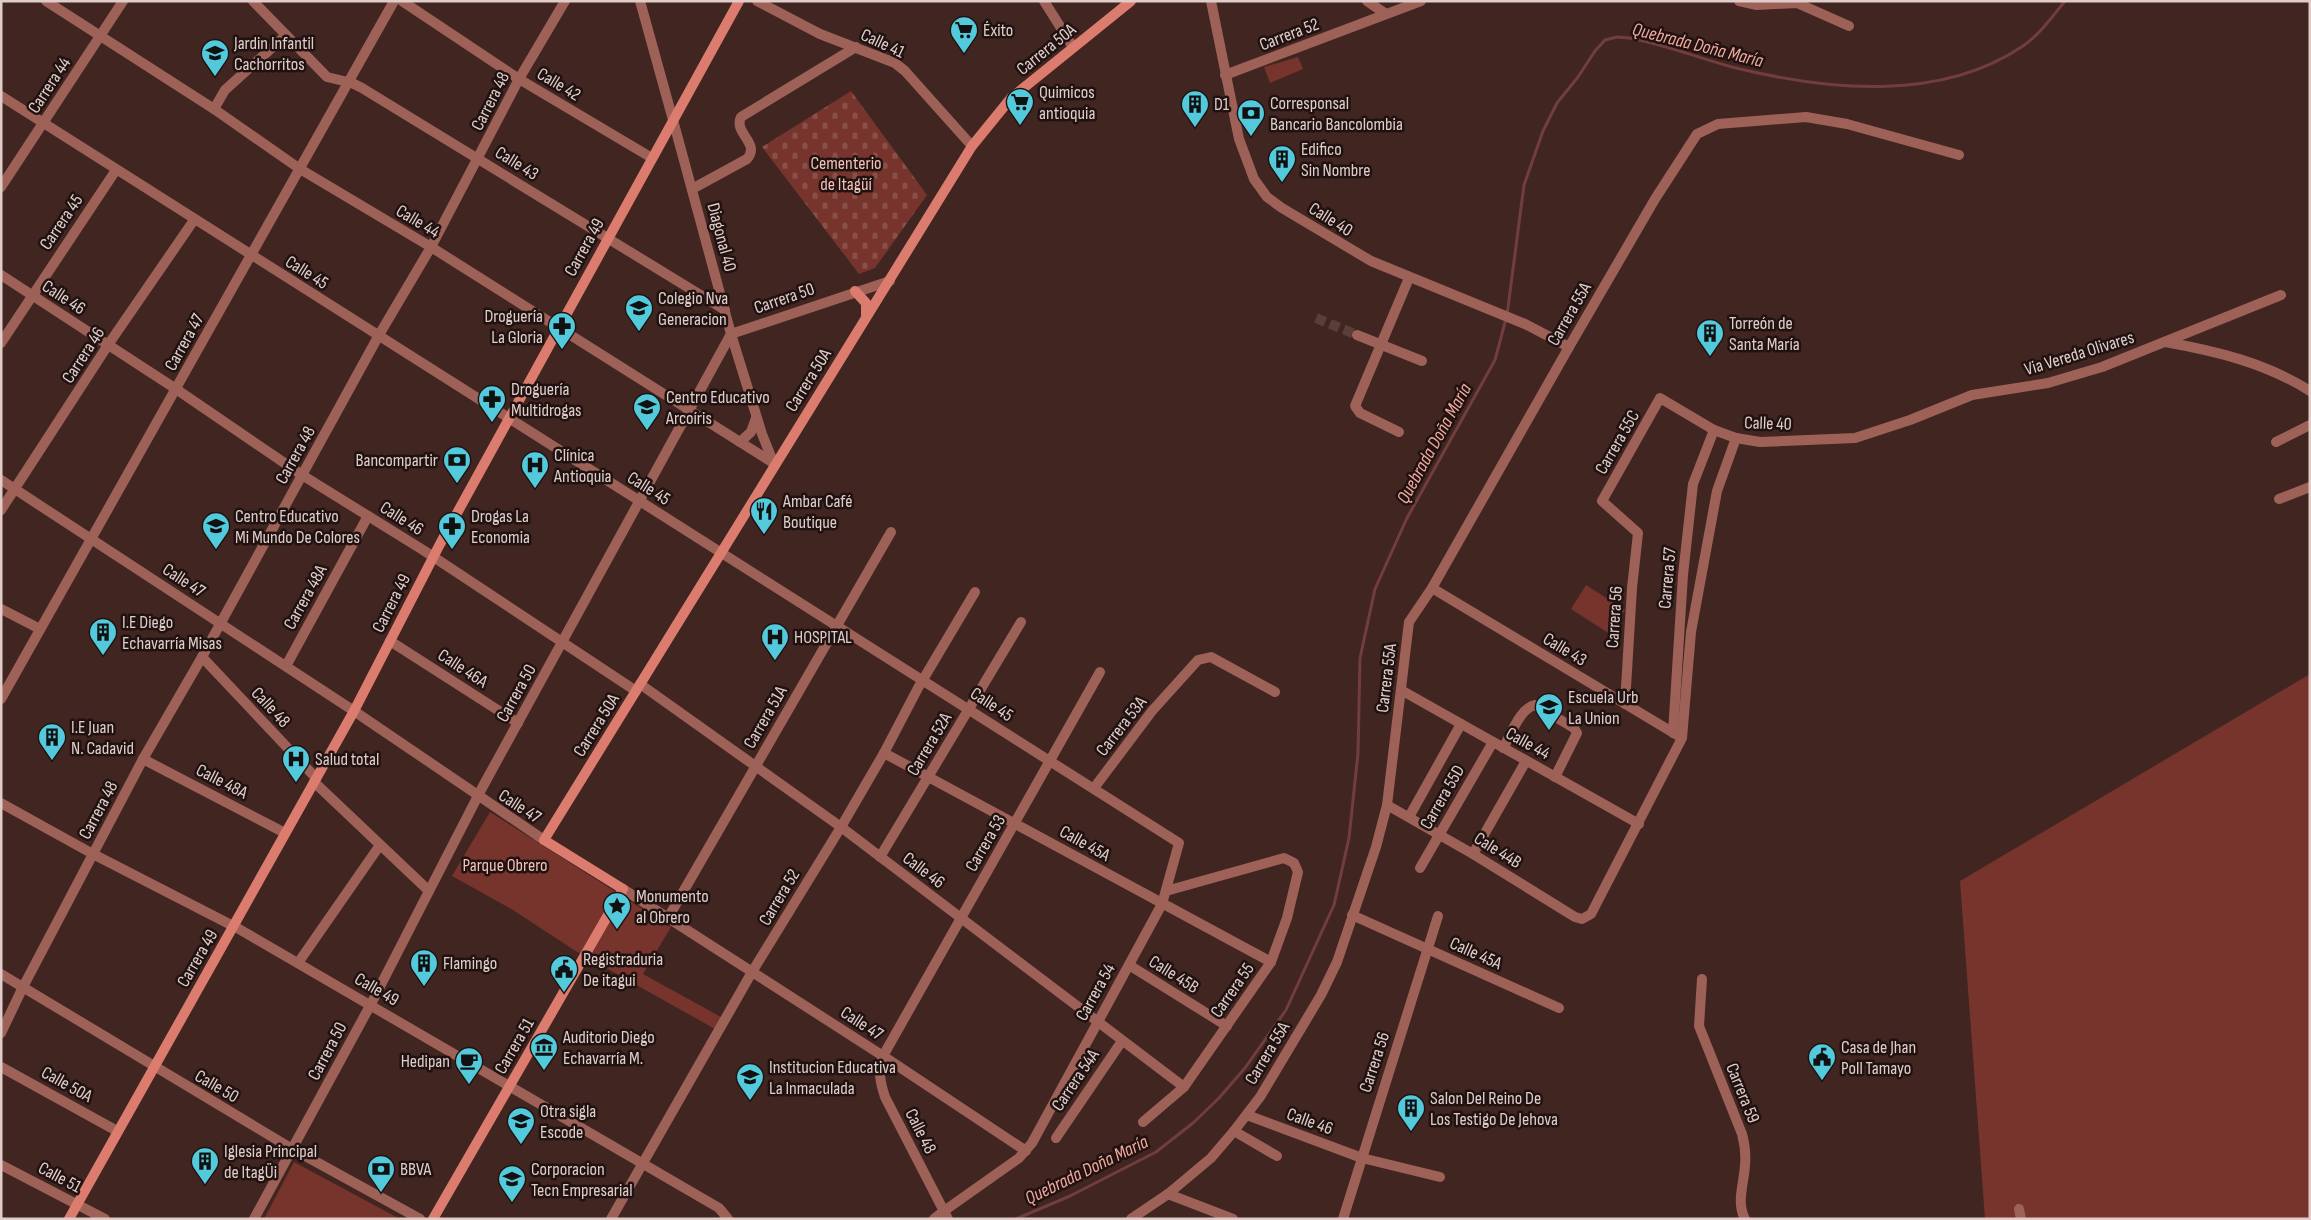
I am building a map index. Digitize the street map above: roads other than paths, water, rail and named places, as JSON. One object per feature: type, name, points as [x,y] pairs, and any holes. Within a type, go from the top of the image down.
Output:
[{"type":"main road","name":"Carrera 49","points":[[69,1219],[152,1067],[234,926],[354,711],[433,556],[739,1]]},
{"type":"main road","name":"Carrera 50A","points":[[544,840],[774,464],[890,281],[972,146],[1011,98],[1131,1]]},
{"type":"main road","points":[[855,291],[866,303],[865,319]]},
{"type":"main road","name":"Calle 47","points":[[544,840],[622,889]]},
{"type":"main road","name":"Carrera 51","points":[[433,1219],[622,889]]},
{"type":"street","name":"Calle 44","points":[[46,1],[214,109],[300,169],[431,247],[558,329],[690,409],[774,464]]},
{"type":"street","name":"Carrera 44","points":[[1,187],[123,1]]},
{"type":"street","name":"Calle 43","points":[[254,1],[285,36],[328,77],[362,88],[725,310]]},
{"type":"street","name":"Carrera 48","points":[[1,1033],[23,987],[143,759],[202,657],[379,335],[431,247],[479,159],[519,79],[565,1]]},
{"type":"street","name":"Diagonal 40","points":[[640,1],[731,334],[756,418],[774,464]]},
{"type":"street","name":"Calle 41","points":[[757,1],[820,34],[882,56],[905,71],[972,146]]},
{"type":"street","points":[[1044,1],[1073,47]]},
{"type":"street","name":"Calle 40","points":[[1212,1],[1225,75],[1240,139],[1254,179],[1267,197],[1282,208],[1371,261],[1525,324],[1569,347]]},
{"type":"street","points":[[1367,1],[1386,14]]},
{"type":"street","name":"Carrera 52","points":[[1225,75],[1421,1]]},
{"type":"street","points":[[1739,1],[1756,4],[1797,3],[1849,26]]},
{"type":"street","name":"Calle 42","points":[[394,2],[652,158]]},
{"type":"street","name":"Carrera 47","points":[[1,699],[394,2]]},
{"type":"street","points":[[214,109],[225,90],[285,36]]},
{"type":"street","name":"Diagonal 40","points":[[692,189],[747,159],[752,154],[752,149],[740,126],[741,117],[856,47]]},
{"type":"street","name":"Calle 45","points":[[1,96],[1179,843]]},
{"type":"street","name":"Carrera 55A","points":[[1131,1219],[1168,1194],[1211,1158],[1234,1131],[1247,1115],[1321,995],[1337,962],[1376,847],[1387,805],[1410,622],[1432,588],[1655,199],[1697,134],[1718,124],[1806,118],[1847,124],[1959,155]]},
{"type":"street","name":"Carrera 45","points":[[1,343],[116,170]]},
{"type":"street","name":"Carrera 46","points":[[1,510],[108,346],[194,220]]},
{"type":"street","name":"Calle 46","points":[[1,275],[176,389],[302,475],[433,556],[562,643],[638,687],[755,766],[841,827],[1097,1023],[1184,1087]]},
{"type":"street","points":[[1399,432],[1360,413],[1356,406],[1409,278]]},
{"type":"street","name":"Carrera 50","points":[[254,1219],[294,1149],[478,797],[731,334],[855,291],[890,281]]},
{"type":"street","name":"Via Vereda Olivares","points":[[1855,438],[1910,420],[1972,395],[2048,383],[2102,367],[2281,295]]},
{"type":"street","points":[[1357,335],[1422,362]]},
{"type":"street","points":[[2164,342],[2237,357],[2288,377],[2310,391]]},
{"type":"street","name":"Calle 40","points":[[1660,398],[1714,430],[1736,438],[1760,442],[1855,438]]},
{"type":"street","name":"Carrera 55C","points":[[1638,533],[1602,501],[1660,398]]},
{"type":"street","points":[[740,442],[751,432],[756,418]]},
{"type":"street","points":[[2276,442],[2310,425]]},
{"type":"street","name":"Carrera 57","points":[[1678,735],[1683,575],[1693,484],[1714,430]]},
{"type":"street","name":"Carrera 57","points":[[1678,735],[1691,632],[1717,491],[1736,438]]},
{"type":"street","name":"Calle 47","points":[[1,480],[354,711],[544,840]]},
{"type":"street","points":[[2279,499],[2310,487]]},
{"type":"street","name":"Carrera 48A","points":[[286,666],[368,516]]},
{"type":"street","name":"Carrera 51A","points":[[668,918],[891,532]]},
{"type":"street","name":"Carrera 56","points":[[1625,704],[1632,588],[1638,533]]},
{"type":"street","name":"Calle 43","points":[[1432,588],[1678,735]]},
{"type":"street","name":"Carrera 52","points":[[611,1219],[752,972],[884,753],[923,679],[975,592]]},
{"type":"street","points":[[1,609],[40,629]]},
{"type":"street","name":"Carrera 52A","points":[[880,857],[1021,622]]},
{"type":"street","name":"Calle 46A","points":[[390,641],[518,723]]},
{"type":"street","name":"Calle 48","points":[[202,657],[315,780],[429,891]]},
{"type":"street","name":"Carrera 53A","points":[[1094,788],[1152,711],[1198,660],[1210,657],[1275,692]]},
{"type":"street","name":"Carrera 53","points":[[884,1056],[1100,672]]},
{"type":"street","name":"Calle 44","points":[[1401,690],[1639,824]]},
{"type":"street","points":[[1504,748],[1524,712],[1529,706],[1535,704],[1574,728],[1577,733],[1555,777]]},
{"type":"street","points":[[1409,816],[1461,724]]},
{"type":"street","points":[[1639,824],[1678,735]]},
{"type":"street","name":"Carrera 55D","points":[[1420,868],[1493,742]]},
{"type":"street","name":"Calle 45A","points":[[884,753],[1271,962]]},
{"type":"street","name":"Calle 48A","points":[[143,759],[285,832]]},
{"type":"street","points":[[1473,854],[1526,761]]},
{"type":"street","name":"Calle 49","points":[[1,803],[93,854],[234,926],[719,1208],[728,1219]]},
{"type":"street","name":"Cale 44B","points":[[1387,805],[1440,834],[1575,917],[1582,919],[1591,914],[1639,824]]},
{"type":"street","name":"Carrera 54","points":[[1026,1151],[1162,904],[1179,843]]},
{"type":"street","points":[[298,963],[380,845]]},
{"type":"street","name":"Carrera 55","points":[[1143,1122],[1184,1087],[1271,962],[1287,918],[1298,872],[1294,863],[1284,858],[1166,891]]},
{"type":"street","name":"Calle 47","points":[[622,889],[884,1056],[1026,1151]]},
{"type":"street","name":"Calle 45A","points":[[1352,915],[1559,1008]]},
{"type":"street","name":"Carrera 56","points":[[1343,1219],[1438,916]]},
{"type":"street","name":"Calle 45B","points":[[1129,965],[1227,1026]]},
{"type":"street","name":"Calle 50","points":[[1,974],[152,1067],[420,1219]]},
{"type":"street","name":"Carrera 59","points":[[1702,979],[1699,1026],[1742,1134],[1746,1150],[1741,1194],[1741,1211],[1745,1219]]},
{"type":"street","name":"Carrera 54A","points":[[1056,1138],[1122,1041]]},
{"type":"street","name":"Calle 48","points":[[884,1056],[879,1067],[879,1080],[885,1097],[946,1215]]},
{"type":"street","name":"Calle 50A","points":[[1,1066],[117,1131]]},
{"type":"street","name":"Calle 46","points":[[1247,1115],[1362,1158],[1440,1177]]},
{"type":"street","points":[[1234,1131],[1277,1156]]},
{"type":"street","points":[[934,1219],[946,1215],[1026,1151]]},
{"type":"street","name":"Calle 51","points":[[1,1165],[104,1219]]},
{"type":"street","points":[[1168,1194],[1233,1219]]},
{"type":"waterway","name":"Quebrada Doña María","points":[[1016,1219],[1070,1196],[1156,1152],[1193,1123],[1219,1098],[1245,1068],[1286,1010],[1334,905],[1349,838],[1358,753],[1360,658],[1375,589],[1407,518],[1495,360],[1507,315],[1524,185],[1543,131],[1557,103],[1578,77],[1595,51],[1605,40],[1617,37],[1629,38],[1732,67],[1805,81],[1843,85],[1919,84],[1955,77],[1990,64],[2023,46],[2040,31],[2065,1]]},
{"type":"tunnel","points":[[1316,318],[1357,335]]},
{"type":"place","name":"Éxito","points":[[964,54]]},
{"type":"place","name":"Jardin Infantil Cachorritos","points":[[215,77]]},
{"type":"place","name":"Quimicos antioquia","points":[[1020,126]]},
{"type":"place","name":"D1","points":[[1195,128]]},
{"type":"place","name":"Corresponsal Bancario Bancolombia","points":[[1251,137]]},
{"type":"place","name":"Edifico Sin Nombre","points":[[1282,183]]},
{"type":"place","name":"Colegio Nva Generacion","points":[[639,332]]},
{"type":"place","name":"Droguería La Gloria","points":[[562,350]]},
{"type":"place","name":"Torreón de Santa María","points":[[1710,357]]},
{"type":"place","name":"Droguería Multidrogas","points":[[492,423]]},
{"type":"place","name":"Centro Educativo Arcoíris","points":[[647,431]]},
{"type":"place","name":"Bancompartir","points":[[457,484]]},
{"type":"place","name":"Clínica Antioquia","points":[[535,489]]},
{"type":"place","name":"Ambar Café Boutique","points":[[764,535]]},
{"type":"place","name":"Centro Educativo Mi Mundo De Colores","points":[[216,550]]},
{"type":"place","name":"Drogas La Economia","points":[[452,550]]},
{"type":"place","name":"I.E Diego Echavarría Misas","points":[[103,656]]},
{"type":"place","name":"HOSPITAL","points":[[775,661]]},
{"type":"place","name":"Escuela Urb La Union","points":[[1549,731]]},
{"type":"place","name":"I.E Juan N. Cadavid","points":[[52,761]]},
{"type":"place","name":"Salud total","points":[[296,783]]},
{"type":"place","name":"Monumento al Obrero","points":[[617,930]]},
{"type":"place","name":"Flamingo","points":[[424,987]]},
{"type":"place","name":"Registraduria De itagui","points":[[564,993]]},
{"type":"place","name":"Auditorio Diego Echavarría M.","points":[[544,1071]]},
{"type":"place","name":"Casa de Jhan Poll Tamayo","points":[[1822,1081]]},
{"type":"place","name":"Hedipan","points":[[469,1085]]},
{"type":"place","name":"Institucion Educativa La Inmaculada","points":[[750,1101]]},
{"type":"place","name":"Salon Del Reino De Los Testigo De Jehova","points":[[1411,1132]]},
{"type":"place","name":"Otra sigla Escode","points":[[521,1145]]},
{"type":"place","name":"Iglesia Principal de ItagÜi","points":[[205,1185]]},
{"type":"place","name":"BBVA","points":[[381,1193]]},
{"type":"place","name":"Corporacion Tecn Empresarial","points":[[512,1203]]},
{"type":"park label","name":"Cementerio de Itagüí","points":[[846,173]]},
{"type":"park label","name":"Parque Obrero","points":[[505,865]]}]
